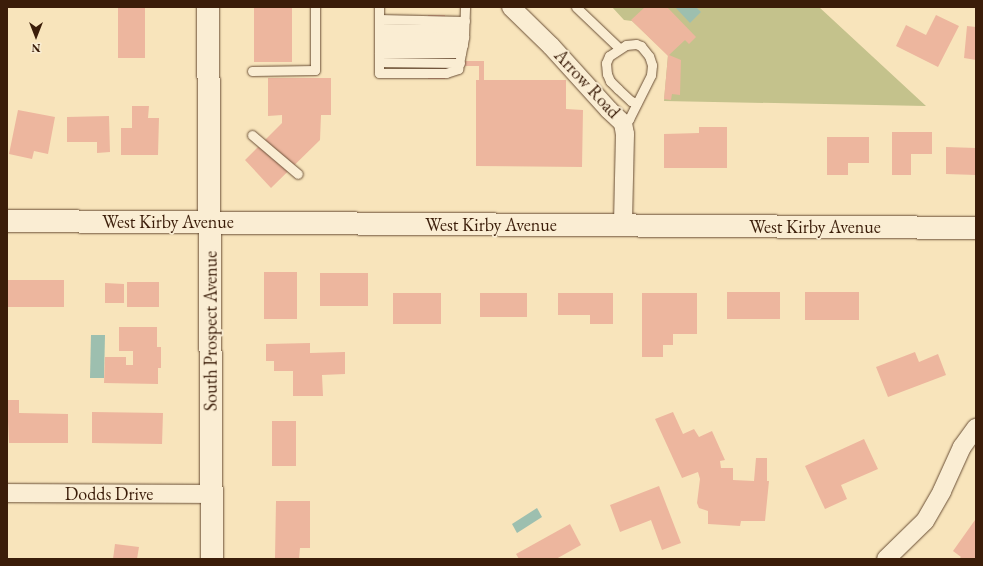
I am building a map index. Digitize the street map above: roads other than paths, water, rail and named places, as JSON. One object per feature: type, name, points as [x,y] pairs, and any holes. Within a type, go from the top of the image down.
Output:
[{"type":"main road","name":"South Prospect Avenue","points":[[208,7],[211,222],[212,559]]},
{"type":"main road","name":"West Kirby Avenue","points":[[7,221],[976,228]]},
{"type":"street","name":"Arrow Road","points":[[511,7],[551,46],[624,126],[623,226]]},
{"type":"street","points":[[886,559],[925,521],[942,491],[962,447],[976,428]]},
{"type":"street","name":"Dodds Drive","points":[[7,493],[212,494]]},
{"type":"lane","points":[[252,71],[315,70],[315,7]]},
{"type":"lane","points":[[379,7],[379,73],[446,73],[458,69],[463,41],[465,7]]},
{"type":"lane","points":[[576,7],[619,48]]},
{"type":"lane","points":[[379,40],[463,41]]},
{"type":"lane","points":[[379,40],[463,41]]},
{"type":"lane","points":[[379,40],[463,41]]},
{"type":"lane","points":[[624,126],[637,103],[651,76],[652,65],[649,56],[641,46],[636,44],[626,45],[619,48],[609,56],[606,63],[607,74],[610,81],[618,89],[631,101],[637,103]]},
{"type":"lane","points":[[252,135],[298,174]]}]
